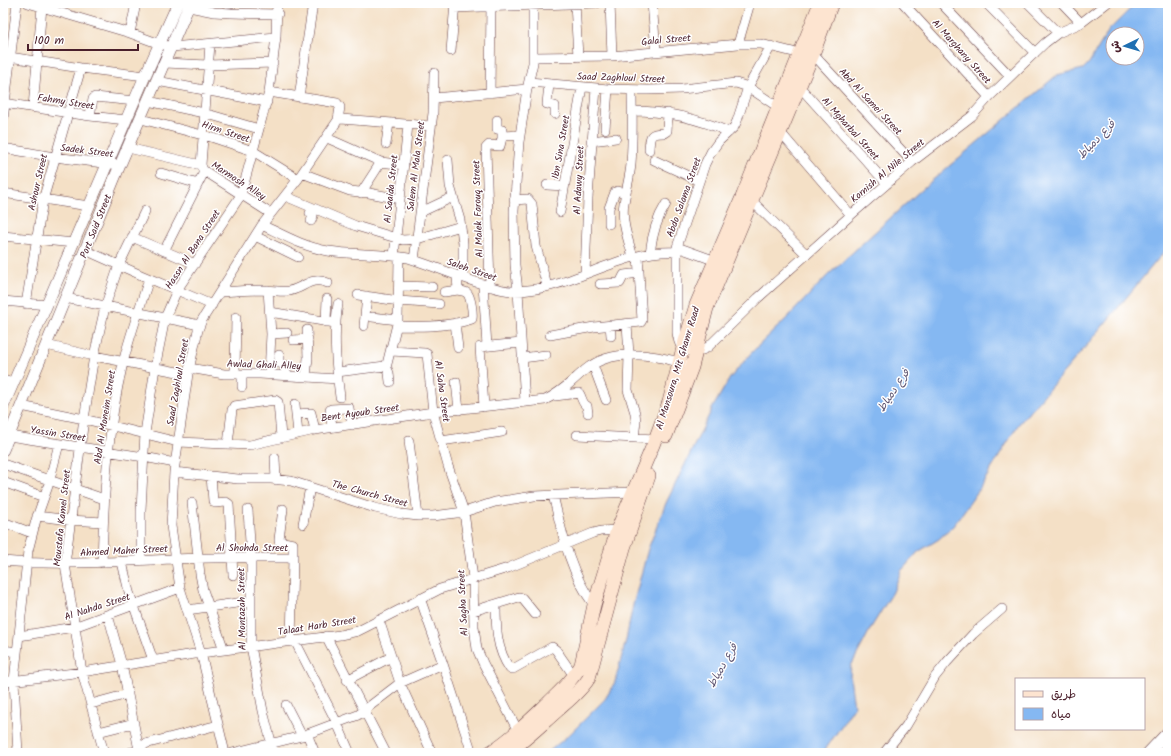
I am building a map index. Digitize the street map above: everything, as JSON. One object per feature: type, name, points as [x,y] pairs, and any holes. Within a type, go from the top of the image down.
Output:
[{"type":"main road","name":"Al Mansoura, Mit Ghamr Road","points":[[489,753],[518,731],[574,676],[581,665],[594,605],[617,530],[669,402],[686,365],[697,351],[706,308],[799,86],[820,3]]},
{"type":"main road","name":"Al Mansoura, Mit Ghamr Road","points":[[507,753],[523,741],[572,697],[586,684],[589,678],[595,661],[613,584],[630,527],[643,489],[664,442],[686,365],[683,348],[696,305],[716,261],[778,107],[807,54],[832,3]]},
{"type":"street","points":[[3,120],[7,56],[17,3]]},
{"type":"street","points":[[28,3],[172,47],[276,37]]},
{"type":"street","points":[[130,33],[136,3]]},
{"type":"street","name":"Hassn Al Bana Street","points":[[141,560],[141,510],[145,433],[155,368],[166,318],[177,290],[241,195],[268,97],[276,37],[278,14],[277,3]]},
{"type":"street","points":[[299,97],[313,3]]},
{"type":"street","points":[[452,51],[455,6],[533,6],[550,4],[597,3]]},
{"type":"street","points":[[610,3],[612,56]]},
{"type":"street","points":[[652,3],[656,51]]},
{"type":"street","points":[[738,44],[750,3]]},
{"type":"street","name":"Al Marghany Street","points":[[903,3],[989,97]]},
{"type":"street","points":[[941,3],[1010,76]]},
{"type":"street","points":[[986,3],[1035,53]]},
{"type":"street","points":[[1028,3],[1058,33]]},
{"type":"street","points":[[1062,3],[1081,22]]},
{"type":"street","name":"Kornish Al Nile Street","points":[[697,351],[701,351],[708,347],[806,254],[912,162],[972,116],[1010,76],[1058,33],[1081,22],[1107,3]]},
{"type":"street","points":[[186,4],[214,12],[278,14]]},
{"type":"street","name":"Port Said Street","points":[[3,406],[8,382],[47,305],[145,76],[160,44],[186,4]]},
{"type":"street","name":"Port Said Street","points":[[5,442],[120,165],[172,47],[186,4]]},
{"type":"street","points":[[575,4],[578,57]]},
{"type":"street","points":[[490,93],[491,5]]},
{"type":"street","points":[[525,402],[514,244],[514,200],[520,135],[532,70],[533,6]]},
{"type":"street","points":[[33,107],[42,7]]},
{"type":"street","points":[[164,251],[203,174],[202,135],[210,44]]},
{"type":"street","name":"Galal Street","points":[[533,57],[612,56],[738,44],[760,44],[807,54]]},
{"type":"street","name":"Abdo Salama Street","points":[[683,348],[679,343],[677,333],[677,250],[705,164],[711,152],[737,121],[748,87],[772,46]]},
{"type":"street","name":"Abd Al Samei Street","points":[[807,54],[912,162]]},
{"type":"street","points":[[7,56],[81,68],[145,76]]},
{"type":"street","points":[[165,63],[208,65],[273,63]]},
{"type":"street","name":"Ashour Street","points":[[26,304],[43,200],[54,157],[81,68]]},
{"type":"street","name":"Salem Al Mala Street","points":[[414,260],[431,126],[434,98],[434,74]]},
{"type":"street","points":[[157,81],[206,90],[268,97],[299,97],[339,105],[340,109],[338,120],[431,126]]},
{"type":"street","name":"Saad Zaghloul Street","points":[[434,98],[490,93],[549,84],[632,90],[682,89],[730,82],[748,87],[778,107]]},
{"type":"street","points":[[549,84],[547,104],[555,106],[555,114]]},
{"type":"street","name":"Al Mgharbal Street","points":[[799,86],[887,184]]},
{"type":"street","name":"Ibn Sina Street","points":[[560,212],[582,87]]},
{"type":"street","name":"Al Adawy Street","points":[[584,274],[591,141],[596,88]]},
{"type":"street","points":[[605,129],[608,89]]},
{"type":"street","points":[[550,335],[572,330],[641,322],[642,320],[639,273],[635,256],[624,225],[623,214],[631,162],[632,90]]},
{"type":"street","points":[[90,116],[93,99],[96,97],[135,101]]},
{"type":"street","points":[[148,101],[204,113],[259,129]]},
{"type":"street","name":"Fahmy Street","points":[[4,103],[67,113],[126,120]]},
{"type":"street","points":[[632,111],[668,113],[699,120],[729,132]]},
{"type":"street","points":[[649,150],[650,138],[652,134],[667,132],[668,113]]},
{"type":"street","name":"Hirm Street","points":[[141,119],[202,135],[253,152],[300,176],[350,191],[400,199]]},
{"type":"street","name":"Saad Zaghloul Street","points":[[225,753],[201,653],[180,588],[171,526],[174,468],[188,371],[200,325],[262,224],[300,176],[338,120]]},
{"type":"street","points":[[497,120],[497,129],[502,130],[502,138]]},
{"type":"street","points":[[386,144],[389,123]]},
{"type":"street","name":"Al Saaida Street","points":[[397,256],[396,238],[408,125]]},
{"type":"street","points":[[780,132],[851,215]]},
{"type":"street","name":"Al Malek Farouq Street","points":[[487,286],[486,148],[489,145],[500,146],[504,136],[520,135]]},
{"type":"street","points":[[327,138],[381,162],[404,165]]},
{"type":"street","points":[[591,141],[616,138]]},
{"type":"street","name":"Sadek Street","points":[[3,148],[54,157],[120,165]]},
{"type":"street","name":"Marmosh Alley","points":[[128,148],[202,168],[270,213]]},
{"type":"street","points":[[448,160],[450,186],[461,226],[460,277],[458,290]]},
{"type":"street","points":[[654,160],[699,181]]},
{"type":"street","points":[[361,193],[381,162]]},
{"type":"street","points":[[161,173],[198,184]]},
{"type":"street","points":[[547,185],[564,186]]},
{"type":"street","points":[[609,224],[609,208],[615,192],[618,191],[626,193]]},
{"type":"street","points":[[3,193],[90,206]]},
{"type":"street","points":[[285,196],[312,208],[341,224],[403,240],[417,239],[461,226]]},
{"type":"street","points":[[421,212],[453,197]]},
{"type":"street","points":[[514,200],[528,199],[532,204],[536,246],[542,273],[547,286]]},
{"type":"street","points":[[751,200],[806,254]]},
{"type":"street","points":[[650,253],[654,227],[666,204]]},
{"type":"street","points":[[311,221],[313,216],[310,214],[312,208]]},
{"type":"street","name":"Moustafa Kamel Street","points":[[104,753],[82,672],[65,564],[84,419],[94,356],[105,307],[119,265],[145,211]]},
{"type":"street","name":"Saleh Street","points":[[262,224],[296,242],[326,251],[397,256],[414,260],[501,290],[518,291],[547,286],[635,256],[650,253],[677,250],[716,261]]},
{"type":"street","points":[[3,236],[74,242]]},
{"type":"street","points":[[255,236],[285,254],[298,257]]},
{"type":"street","points":[[132,237],[195,264]]},
{"type":"street","points":[[85,250],[212,305]]},
{"type":"street","points":[[390,382],[389,373],[386,366],[398,323],[399,286],[397,256]]},
{"type":"street","points":[[600,284],[620,283],[624,275],[639,273]]},
{"type":"street","name":"Abd Al Moneim Street","points":[[102,563],[104,499],[112,426],[123,362],[149,279]]},
{"type":"street","points":[[220,292],[268,290],[288,291],[313,280],[328,282]]},
{"type":"street","points":[[399,286],[432,288]]},
{"type":"street","points":[[484,407],[483,346],[487,286]]},
{"type":"street","points":[[268,290],[271,334],[269,374]]},
{"type":"street","points":[[372,317],[398,323],[426,326],[455,323],[472,319],[472,308],[466,292],[458,290],[444,292]]},
{"type":"street","points":[[364,326],[363,296],[399,301],[420,298],[438,304]]},
{"type":"street","points":[[65,298],[200,325]]},
{"type":"street","points":[[327,298],[340,397]]},
{"type":"street","points":[[3,301],[47,305]]},
{"type":"street","points":[[331,323],[338,304]]},
{"type":"street","points":[[270,312],[331,323]]},
{"type":"street","points":[[236,317],[238,374],[242,388]]},
{"type":"street","points":[[455,323],[458,348]]},
{"type":"street","points":[[627,324],[629,355],[628,390],[635,413],[634,438]]},
{"type":"street","points":[[610,325],[611,336]]},
{"type":"street","points":[[271,334],[287,333]]},
{"type":"street","points":[[293,340],[307,334],[308,358],[306,376]]},
{"type":"street","points":[[483,346],[521,343]]},
{"type":"street","name":"Awlad Ghali Alley","points":[[46,344],[123,362],[155,368],[188,371],[306,376],[337,375],[386,366]]},
{"type":"street","points":[[683,348],[697,351]]},
{"type":"street","name":"Al Saha Street","points":[[391,351],[426,353],[433,412],[448,466],[464,512]]},
{"type":"street","points":[[279,355],[279,363],[285,365],[286,375]]},
{"type":"street","points":[[522,358],[546,356]]},
{"type":"street","name":"Bent Ayoub Street","points":[[21,406],[84,419],[178,442],[250,445],[332,427],[433,412],[545,400],[553,396],[593,365],[600,361],[619,356],[654,356],[686,365]]},
{"type":"street","points":[[593,365],[606,400]]},
{"type":"street","points":[[456,382],[458,410]]},
{"type":"street","points":[[553,396],[578,393],[581,400],[587,406],[588,413]]},
{"type":"street","points":[[228,444],[232,410],[234,406],[275,400],[278,402],[281,437]]},
{"type":"street","points":[[295,404],[298,434]]},
{"type":"street","points":[[332,427],[331,409],[350,408],[352,425]]},
{"type":"street","points":[[296,414],[311,413],[315,430]]},
{"type":"street","points":[[441,441],[502,432]]},
{"type":"street","points":[[577,435],[655,439]]},
{"type":"street","points":[[409,441],[418,516]]},
{"type":"street","name":"Yassin Street","points":[[5,442],[59,444],[144,457],[174,468]]},
{"type":"street","points":[[18,753],[14,681],[28,551],[37,516],[50,480],[59,444]]},
{"type":"street","points":[[275,458],[276,480]]},
{"type":"street","points":[[3,464],[104,499]]},
{"type":"street","name":"The Church Street","points":[[174,468],[211,476],[291,482],[375,508],[418,516],[434,516],[464,512],[495,502],[534,496],[633,492]]},
{"type":"street","points":[[211,476],[213,502],[226,502],[229,504],[233,575]]},
{"type":"street","points":[[3,482],[44,497]]},
{"type":"street","points":[[303,524],[310,487]]},
{"type":"street","points":[[553,495],[565,545],[581,585],[594,605]]},
{"type":"street","points":[[192,503],[198,558],[204,590],[224,650]]},
{"type":"street","points":[[283,509],[279,539],[293,544],[293,558]]},
{"type":"street","name":"Al Montazah Street","points":[[248,510],[251,558],[251,646],[263,711],[274,753]]},
{"type":"street","name":"Al Sagha Street","points":[[464,512],[473,578],[474,627],[477,650],[518,731]]},
{"type":"street","points":[[37,516],[103,522]]},
{"type":"street","points":[[3,522],[32,533]]},
{"type":"street","name":"Talaat Harb Street","points":[[3,682],[82,672],[251,646],[340,635],[358,631],[440,589],[508,568],[593,533],[617,530]]},
{"type":"street","name":"Al Shohda Street","points":[[175,559],[293,558],[293,641]]},
{"type":"street","name":"Ahmed Maher Street","points":[[3,560],[27,563],[65,564],[175,559]]},
{"type":"street","points":[[122,562],[125,579],[153,660]]},
{"type":"street","name":"Al Nahda Street","points":[[19,636],[74,627],[180,588]]},
{"type":"street","points":[[474,610],[519,597],[522,598],[535,614]]},
{"type":"street","points":[[420,598],[472,753]]},
{"type":"street","points":[[187,610],[251,601]]},
{"type":"street","points":[[496,604],[498,642],[502,655],[510,669],[513,669],[549,648],[554,648],[574,676]]},
{"type":"street","points":[[890,751],[935,677],[973,634],[1002,609]]},
{"type":"street","points":[[108,615],[122,665],[139,750]]},
{"type":"street","points":[[379,620],[400,683],[432,753]]},
{"type":"street","points":[[326,636],[347,680],[386,753]]},
{"type":"street","points":[[293,641],[337,723],[350,753]]},
{"type":"street","points":[[3,650],[17,652]]},
{"type":"street","points":[[347,680],[391,657]]},
{"type":"street","points":[[232,753],[304,735],[358,715],[390,689],[400,683],[443,664]]},
{"type":"street","points":[[91,704],[128,694]]},
{"type":"street","points":[[286,705],[315,753]]},
{"type":"street","points":[[98,732],[134,722]]},
{"type":"street","points":[[128,753],[139,750],[145,744],[218,725]]},
{"type":"street","points":[[1148,753],[1168,732]]},
{"type":"water","name":"فرع دمياط","points":[[1136,3],[1168,3],[1168,247],[1088,344],[1018,425],[978,491],[954,525],[939,539],[918,552],[901,571],[893,592],[872,626],[851,666],[850,677],[854,707],[823,753],[547,753],[570,734],[605,699],[615,682],[648,549],[666,503],[713,407],[730,378],[752,352],[829,274],[922,189],[1057,75],[1083,69],[1089,63],[1105,37],[1105,66],[1145,66],[1145,26],[1113,26]]}]
